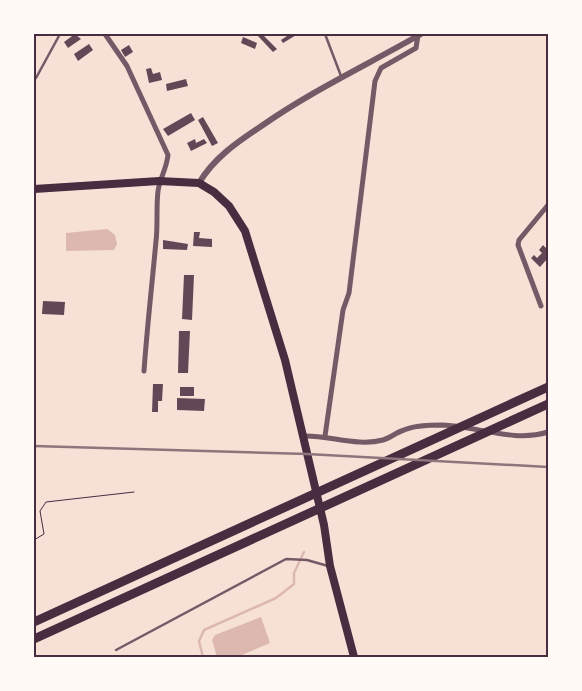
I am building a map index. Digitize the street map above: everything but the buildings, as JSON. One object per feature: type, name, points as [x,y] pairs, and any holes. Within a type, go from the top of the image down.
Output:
[{"type":"highway","points":[[34,622],[548,387]]},
{"type":"highway","points":[[34,639],[548,404]]},
{"type":"main road","points":[[34,189],[159,181],[198,183],[214,192],[229,206],[245,231],[285,360],[324,525],[330,566],[354,657]]},
{"type":"street","points":[[105,34],[126,66],[168,155],[166,170],[159,181],[156,239],[148,308],[144,372]]},
{"type":"street","points":[[198,183],[207,169],[227,149],[289,106],[420,34]]},
{"type":"street","points":[[325,436],[343,310],[349,293],[375,81],[382,68],[416,48],[420,34]]},
{"type":"street","points":[[541,306],[518,245],[524,234],[548,205]]},
{"type":"street","points":[[303,436],[325,436],[344,441],[365,442],[384,440],[411,428],[434,425],[522,438],[548,432]]},
{"type":"lane","points":[[36,78],[60,34]]},
{"type":"lane","points":[[325,34],[341,76]]},
{"type":"lane","points":[[116,650],[286,559],[307,560],[330,566]]},
{"type":"path","points":[[34,540],[44,534],[40,511],[46,502],[134,492]]},
{"type":"shaded area","points":[[107,229],[115,235],[117,244],[114,250],[66,251],[66,233]]},
{"type":"shaded area","points":[[261,617],[270,643],[237,657],[217,657],[212,640],[215,635]]},
{"type":"waterway","points":[[203,657],[199,641],[204,630],[276,598],[294,584],[294,573],[304,552]]},
{"type":"railway","points":[[34,446],[307,454],[548,467]]}]
